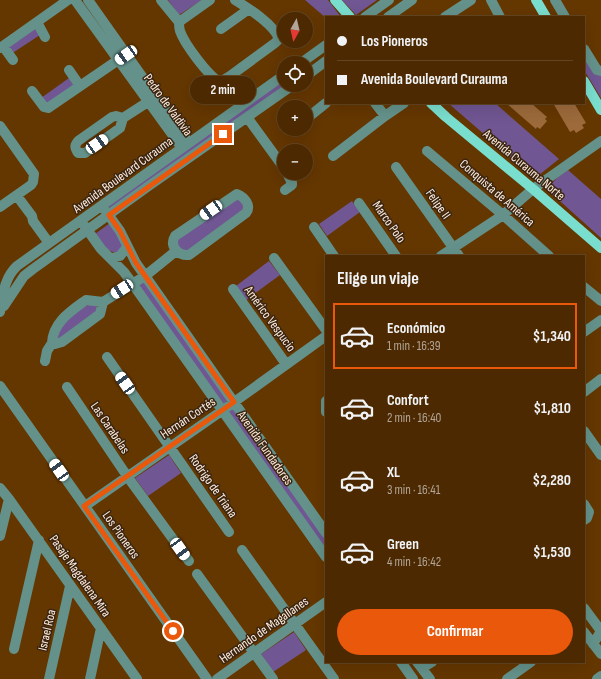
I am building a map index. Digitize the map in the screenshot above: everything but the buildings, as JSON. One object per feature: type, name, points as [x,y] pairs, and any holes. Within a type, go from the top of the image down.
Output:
[{"type":"main road","points":[[335,0],[349,16]]},
{"type":"main road","points":[[536,0],[545,16]]},
{"type":"main road","points":[[585,83],[601,110]]},
{"type":"main road","name":"Avenida Curauma Norte","points":[[432,104],[601,248]]},
{"type":"street","points":[[13,60],[1,47],[68,0]]},
{"type":"street","name":"Pedro de Valdivia","points":[[75,0],[122,57],[153,98],[186,146]]},
{"type":"street","name":"Pedro de Valdivia","points":[[88,0],[122,57]]},
{"type":"street","points":[[161,0],[179,22],[180,31],[203,68],[214,79],[220,82]]},
{"type":"street","points":[[179,22],[210,0]]},
{"type":"street","points":[[235,0],[249,9],[277,33]]},
{"type":"street","points":[[367,16],[389,0]]},
{"type":"street","points":[[389,16],[412,0]]},
{"type":"street","points":[[447,16],[471,0]]},
{"type":"street","points":[[491,0],[499,16]]},
{"type":"street","points":[[555,0],[564,16]]},
{"type":"street","points":[[221,29],[249,9]]},
{"type":"street","points":[[37,22],[45,37]]},
{"type":"street","points":[[210,92],[220,82],[277,42]]},
{"type":"street","points":[[311,56],[325,46]]},
{"type":"street","points":[[585,50],[599,70]]},
{"type":"street","points":[[32,91],[44,108],[48,108],[122,57]]},
{"type":"street","points":[[313,71],[325,62]]},
{"type":"street","points":[[69,70],[80,86]]},
{"type":"street","name":"Avenida Boulevard Curauma","points":[[0,313],[3,281],[14,269],[277,80]]},
{"type":"street","name":"Avenida Boulevard Curauma","points":[[0,313],[15,288],[24,276],[32,269],[283,92]]},
{"type":"street","points":[[124,118],[116,116],[112,117],[78,141],[75,145],[75,149],[78,153],[82,154],[120,128],[124,118],[153,98]]},
{"type":"street","points":[[313,113],[325,104]]},
{"type":"street","points":[[376,104],[385,116]]},
{"type":"street","points":[[333,156],[403,104]]},
{"type":"street","points":[[247,117],[277,158]]},
{"type":"street","points":[[0,126],[34,174],[31,185],[0,207]]},
{"type":"street","points":[[445,255],[456,252],[533,189],[601,141]]},
{"type":"street","name":"Conquista de América","points":[[427,151],[548,255]]},
{"type":"street","name":"Felipe II","points":[[396,167],[456,252]]},
{"type":"street","points":[[285,190],[292,185],[290,180]]},
{"type":"street","points":[[237,194],[244,198],[248,206],[246,213],[189,255],[181,254],[176,251],[172,244],[172,240],[178,233],[234,195],[237,194]]},
{"type":"street","points":[[17,196],[32,216],[33,221],[51,242]]},
{"type":"street","name":"Marco Polo","points":[[359,202],[395,255]]},
{"type":"street","name":"Avenida Fundadores","points":[[102,206],[120,231],[136,263],[325,532]]},
{"type":"street","name":"Avenida Fundadores","points":[[81,221],[101,249],[112,258],[132,283],[325,556]]},
{"type":"street","points":[[314,228],[333,255]]},
{"type":"street","points":[[112,258],[120,256],[127,247]]},
{"type":"street","points":[[45,361],[47,351],[52,343],[53,334],[64,316],[86,300],[103,302],[145,276],[176,251]]},
{"type":"street","points":[[274,258],[325,337]]},
{"type":"street","points":[[3,281],[15,288]]},
{"type":"street","points":[[585,288],[601,301]]},
{"type":"street","name":"Américo Vespucio","points":[[233,290],[286,364]]},
{"type":"street","points":[[52,343],[59,344],[97,317],[102,310],[103,302]]},
{"type":"street","points":[[585,331],[601,320]]},
{"type":"street","name":"Hernán Cortés","points":[[84,506],[223,410],[325,337]]},
{"type":"street","name":"Rodrigo de Triana","points":[[107,358],[229,532]]},
{"type":"street","points":[[585,391],[601,379]]},
{"type":"street","name":"Los Pioneros","points":[[0,386],[207,679]]},
{"type":"street","name":"Las Carabelas","points":[[66,387],[188,561]]},
{"type":"street","points":[[585,432],[601,455]]},
{"type":"street","name":"Pasaje Magdalena Mira","points":[[0,488],[39,540],[137,679]]},
{"type":"street","points":[[0,536],[9,499]]},
{"type":"street","points":[[585,505],[588,515],[585,519]]},
{"type":"street","points":[[14,649],[39,540]]},
{"type":"street","points":[[242,550],[334,679]]},
{"type":"street","points":[[197,574],[273,679]]},
{"type":"street","name":"Israel Roa","points":[[49,679],[70,586]]},
{"type":"street","name":"Hernando de Magallanes","points":[[217,679],[325,603]]},
{"type":"street","points":[[585,609],[601,631],[593,644]]},
{"type":"street","points":[[90,679],[101,628]]},
{"type":"street","points":[[585,633],[601,654]]},
{"type":"street","points":[[402,663],[413,679]]},
{"type":"street","points":[[513,677],[531,663]]},
{"type":"street","points":[[420,665],[430,679]]},
{"type":"street","points":[[597,679],[601,676]]},
{"type":"shaded area","points":[[168,0],[202,0],[179,15]]},
{"type":"shaded area","points":[[305,0],[328,0],[340,16],[325,17]]},
{"type":"shaded area","points":[[342,0],[377,0],[356,15]]},
{"type":"shaded area","points":[[34,27],[40,35],[11,54],[7,46]]},
{"type":"shaded area","points":[[585,58],[601,74],[601,98],[585,72]]},
{"type":"shaded area","points":[[69,78],[75,86],[47,106],[41,98]]},
{"type":"shaded area","points":[[277,85],[277,91],[111,209],[107,205]]},
{"type":"shaded area","points":[[449,104],[496,104],[559,159],[539,175],[535,176],[529,173]]},
{"type":"shaded area","points":[[568,170],[601,199],[601,238],[551,193],[551,186],[553,182]]},
{"type":"shaded area","points":[[236,197],[246,208],[185,253],[175,243],[175,239]]},
{"type":"shaded area","points":[[352,201],[360,212],[327,236],[319,224]]},
{"type":"shaded area","points":[[110,223],[123,245],[118,252],[107,249],[95,234]]},
{"type":"shaded area","points":[[269,261],[280,275],[246,300],[236,286]]},
{"type":"shaded area","points":[[145,281],[228,399],[226,403],[222,404],[139,285]]},
{"type":"shaded area","points":[[94,302],[99,310],[57,341],[58,329],[78,310]]},
{"type":"shaded area","points":[[235,408],[325,537],[325,551],[228,413],[230,409]]},
{"type":"shaded area","points":[[169,455],[181,473],[148,496],[135,478]]},
{"type":"shaded area","points":[[294,632],[306,650],[273,672],[261,654]]},
{"type":"route","points":[[173,631],[84,506],[234,402],[136,263],[120,231],[109,215],[223,134]]}]
